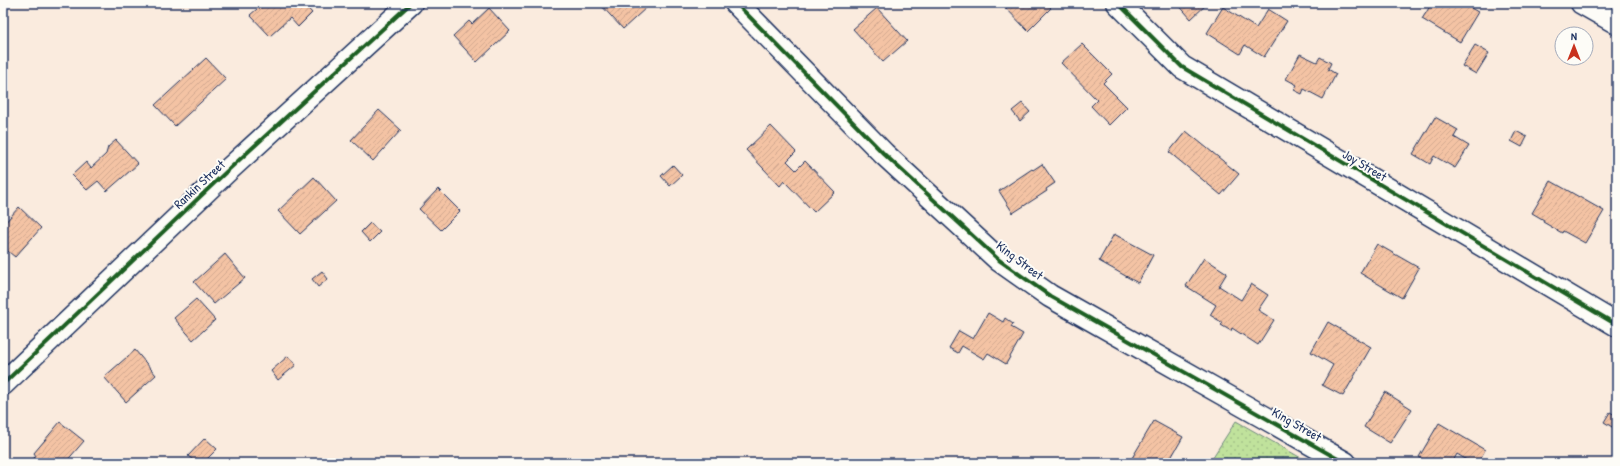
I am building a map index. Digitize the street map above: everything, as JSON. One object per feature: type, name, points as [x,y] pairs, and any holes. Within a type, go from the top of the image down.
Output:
[{"type":"street","name":"Rankin Street","points":[[3,384],[212,186],[412,3]]},
{"type":"street","name":"King Street","points":[[736,3],[884,154],[999,260],[1050,296],[1345,463]]},
{"type":"street","name":"Joy Street","points":[[1118,3],[1182,67],[1617,325]]},
{"type":"street","points":[[1582,3],[1617,23]]},
{"type":"green space","points":[[1236,421],[1310,463],[1209,463]]},
{"type":"building","points":[[264,3],[303,3],[312,13],[298,27],[290,18],[270,36],[250,15]]},
{"type":"building","points":[[599,3],[643,3],[647,7],[623,29]]},
{"type":"building","points":[[1001,3],[1046,3],[1051,8],[1028,31]]},
{"type":"building","points":[[1177,3],[1208,3],[1191,19]]},
{"type":"building","points":[[1432,3],[1462,3],[1478,12],[1460,42],[1422,19]]},
{"type":"building","points":[[1223,7],[1256,28],[1268,9],[1287,21],[1264,57],[1245,45],[1240,54],[1207,33]]},
{"type":"building","points":[[489,8],[510,31],[477,62],[453,36],[469,21],[472,24]]},
{"type":"building","points":[[877,8],[907,41],[883,62],[853,29]]},
{"type":"building","points":[[1082,44],[1112,74],[1103,83],[1127,107],[1109,125],[1091,106],[1097,100],[1061,63]]},
{"type":"building","points":[[1475,45],[1489,53],[1476,74],[1462,66]]},
{"type":"building","points":[[1300,54],[1317,62],[1320,57],[1331,63],[1328,69],[1336,74],[1323,99],[1304,89],[1302,94],[1294,90],[1297,85],[1286,79]]},
{"type":"building","points":[[206,58],[226,79],[175,126],[155,105]]},
{"type":"building","points":[[1022,103],[1030,112],[1020,121],[1012,111]]},
{"type":"building","points":[[379,110],[401,130],[373,161],[351,140]]},
{"type":"building","points":[[1435,117],[1458,130],[1454,137],[1469,146],[1455,168],[1434,156],[1430,164],[1413,154]]},
{"type":"building","points":[[771,126],[796,152],[787,161],[796,170],[805,161],[835,192],[814,212],[784,181],[780,186],[746,150]]},
{"type":"building","points":[[1186,131],[1239,174],[1221,195],[1169,152]]},
{"type":"building","points":[[1516,131],[1527,137],[1522,147],[1511,141]]},
{"type":"building","points":[[116,140],[138,164],[107,191],[98,181],[87,190],[72,175],[86,162],[91,168],[106,154],[108,147]]},
{"type":"building","points":[[1042,164],[1055,183],[1046,189],[1047,191],[1013,213],[999,191]]},
{"type":"building","points":[[673,165],[682,175],[670,186],[661,176]]},
{"type":"building","points":[[314,177],[336,201],[300,234],[278,211]]},
{"type":"building","points":[[1551,181],[1604,211],[1585,243],[1563,231],[1562,233],[1543,222],[1544,220],[1532,213]]},
{"type":"building","points":[[438,189],[460,211],[441,230],[419,209]]},
{"type":"building","points":[[19,207],[41,228],[15,257],[3,247],[3,225]]},
{"type":"building","points":[[370,223],[380,232],[370,242],[361,232]]},
{"type":"building","points":[[1114,234],[1153,255],[1138,283],[1099,261]]},
{"type":"building","points":[[1377,244],[1419,268],[1402,298],[1360,273]]},
{"type":"building","points":[[225,254],[245,278],[214,304],[194,282]]},
{"type":"building","points":[[1204,258],[1227,273],[1219,286],[1241,300],[1251,284],[1268,295],[1258,310],[1274,320],[1258,345],[1232,328],[1231,331],[1221,325],[1223,323],[1210,315],[1216,305],[1186,286]]},
{"type":"building","points":[[322,271],[328,279],[318,287],[312,279]]},
{"type":"building","points":[[196,299],[215,320],[193,340],[174,318]]},
{"type":"building","points":[[988,313],[1003,322],[1005,318],[1013,324],[1011,327],[1023,334],[1006,364],[988,353],[984,359],[962,346],[958,353],[949,348],[959,331],[973,339]]},
{"type":"building","points":[[1328,322],[1371,347],[1343,396],[1322,385],[1333,365],[1311,352]]},
{"type":"building","points":[[135,350],[156,375],[126,402],[104,377]]},
{"type":"building","points":[[288,356],[296,365],[278,380],[271,371]]},
{"type":"building","points":[[1385,392],[1412,409],[1390,443],[1364,427]]},
{"type":"building","points":[[1610,412],[1617,416],[1617,430],[1604,422]]},
{"type":"building","points":[[1154,421],[1183,437],[1168,463],[1129,463]]},
{"type":"building","points":[[60,422],[84,441],[65,463],[33,463],[31,461],[36,456],[34,453]]},
{"type":"building","points":[[1439,423],[1485,450],[1478,463],[1472,463],[1457,454],[1452,463],[1429,463],[1419,457]]},
{"type":"building","points":[[205,438],[217,449],[203,463],[197,463],[188,456]]},
{"type":"cycle path","points":[[3,384],[226,172],[411,3]]},
{"type":"cycle path","points":[[736,3],[884,154],[999,260],[1050,296],[1345,463]]},
{"type":"cycle path","points":[[1118,3],[1182,67],[1617,325]]}]
